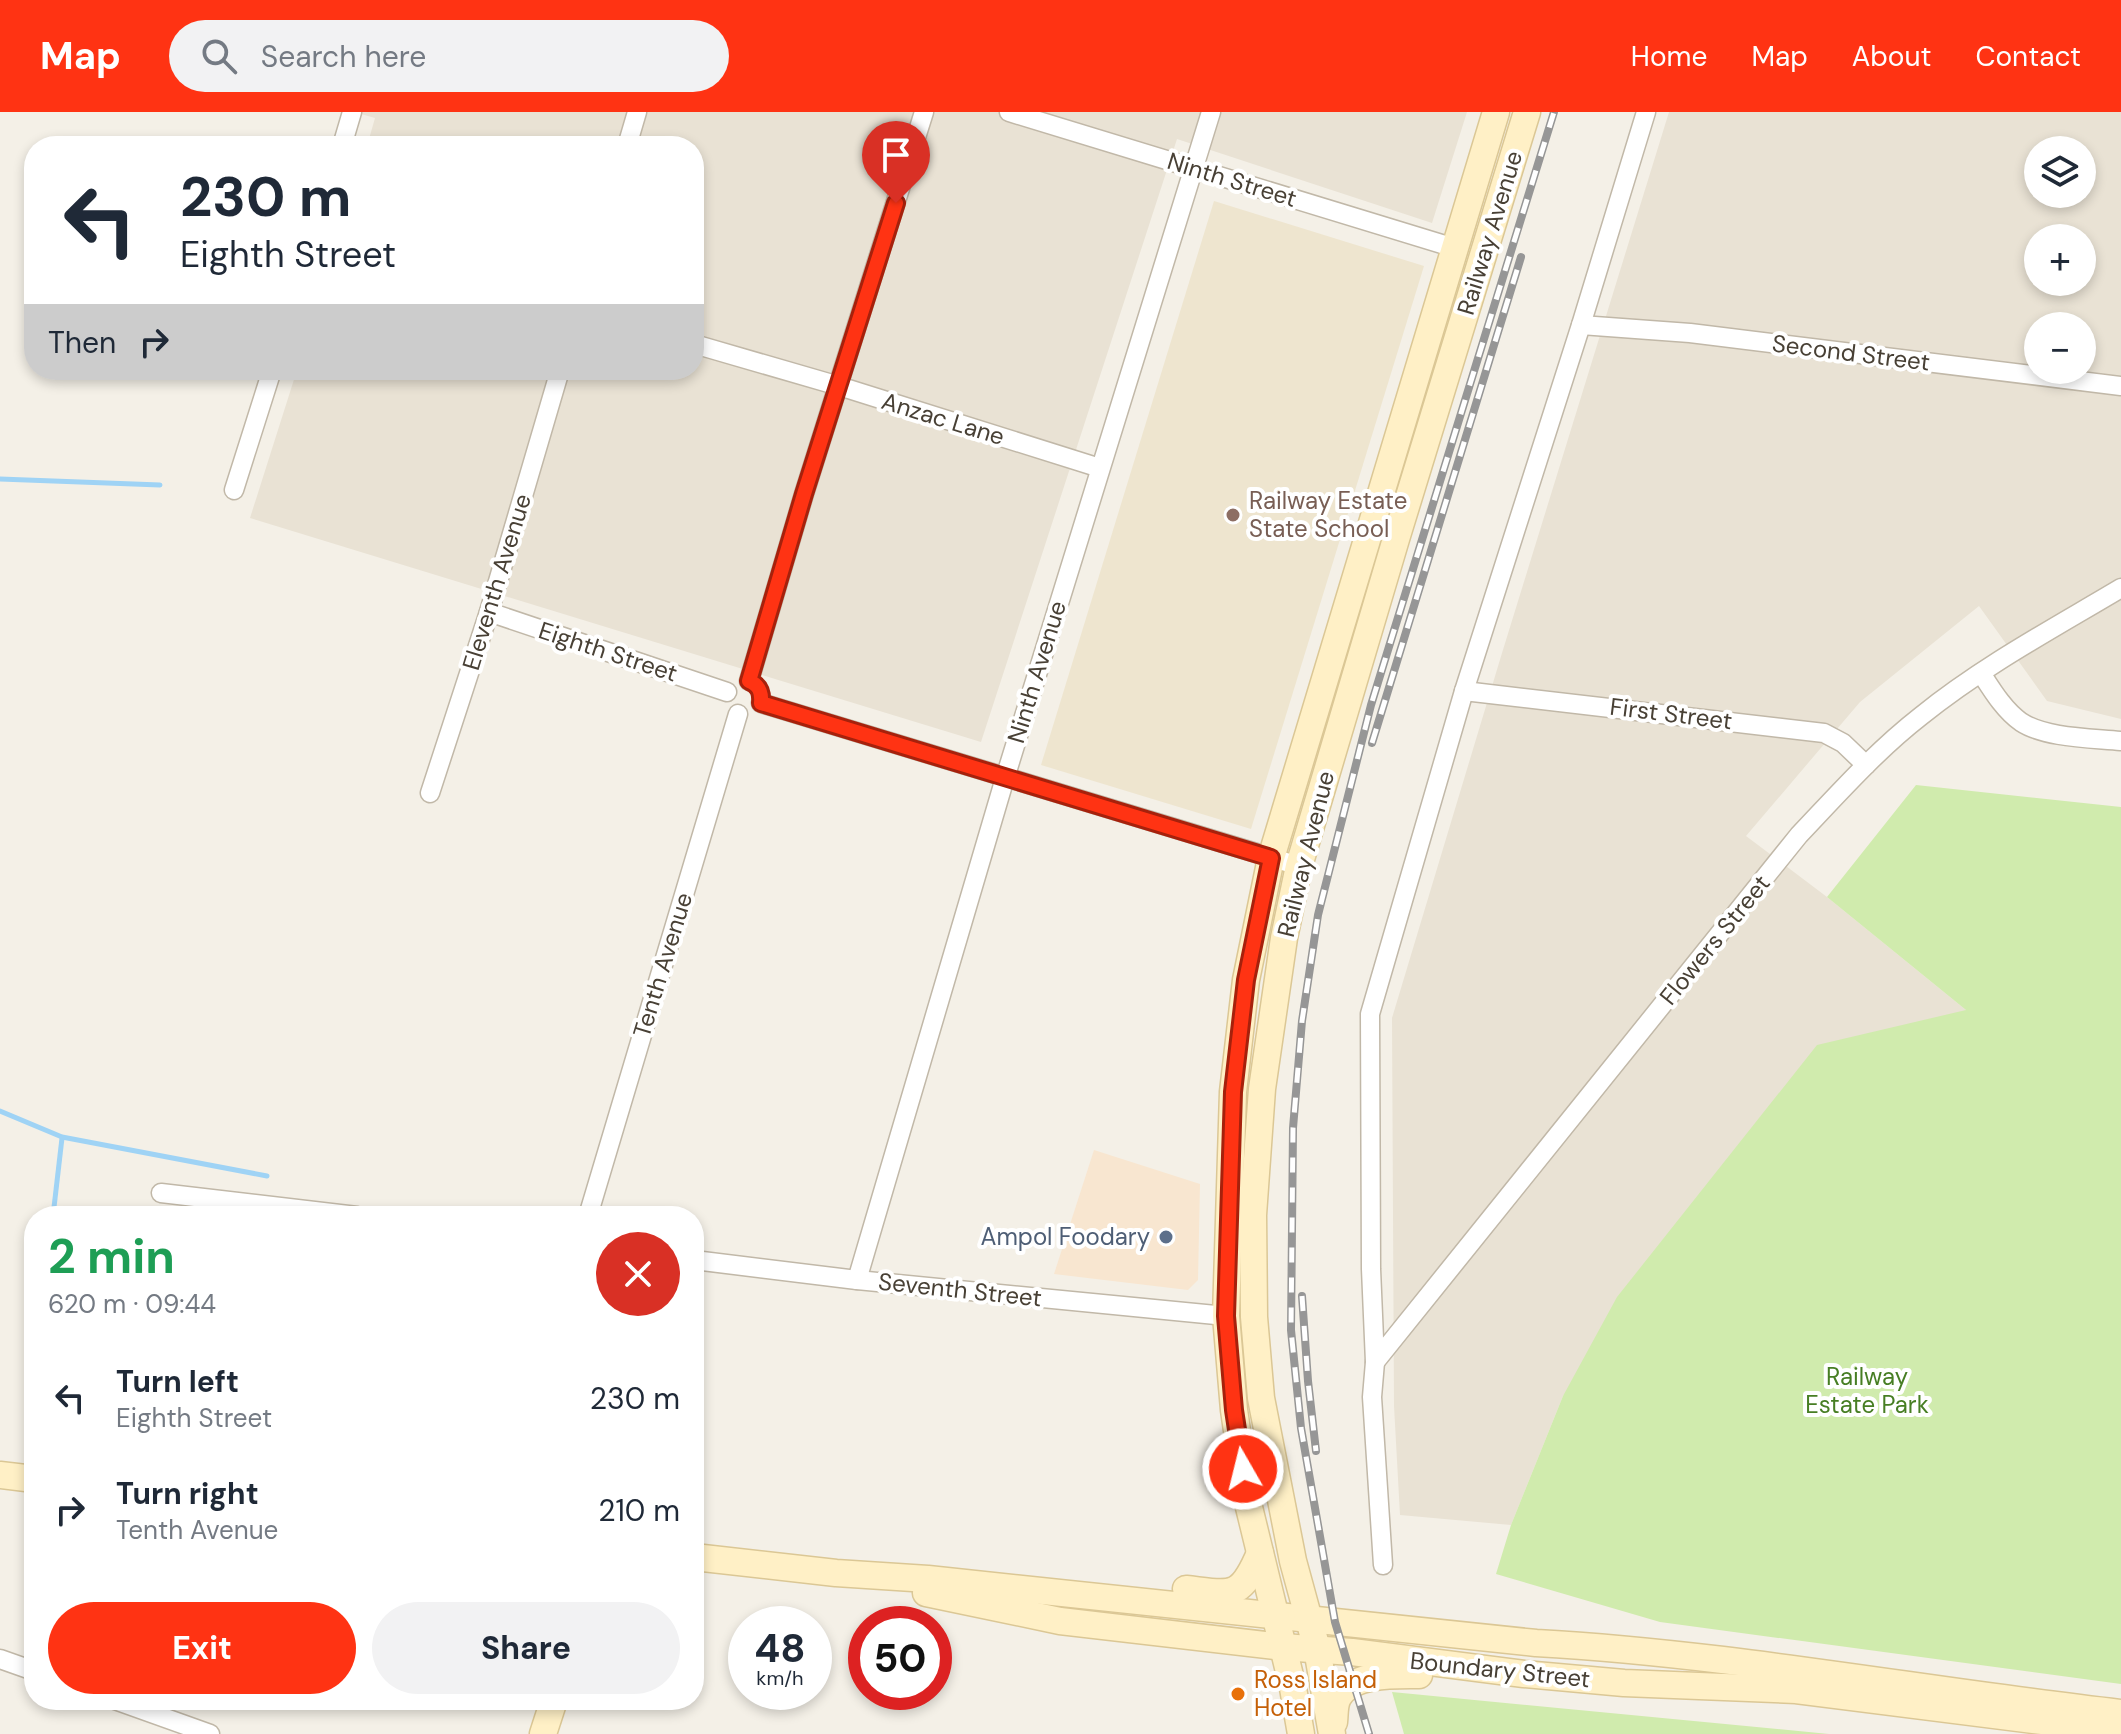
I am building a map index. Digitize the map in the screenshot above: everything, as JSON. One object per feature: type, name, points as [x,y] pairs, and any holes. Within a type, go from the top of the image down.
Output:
[{"type":"main road","name":"Railway Avenue","points":[[1301,1734],[1298,1708],[1247,1499],[1234,1410],[1226,1316],[1233,1092],[1246,980],[1271,858],[1496,112]]},
{"type":"main road","name":"Railway Avenue","points":[[1333,1734],[1317,1649],[1293,1561],[1261,1398],[1253,1215],[1262,1089],[1284,938],[1299,866],[1527,112]]},
{"type":"main road","points":[[0,1475],[24,1478]]},
{"type":"main road","points":[[1047,1592],[1135,1583],[1230,1592],[1249,1579],[1260,1553]]},
{"type":"main road","name":"Boundary Street","points":[[704,1558],[1756,1663],[2121,1713]]},
{"type":"main road","name":"Boundary Street","points":[[836,1573],[1060,1621],[1547,1676],[1667,1686],[1796,1690],[2121,1731]]},
{"type":"main road","points":[[1333,1734],[1337,1697],[1349,1686],[1369,1678],[1386,1675],[1547,1676]]},
{"type":"main road","points":[[543,1734],[551,1710]]},
{"type":"street","points":[[345,136],[352,112]]},
{"type":"street","points":[[630,136],[637,112]]},
{"type":"street","points":[[749,681],[804,494],[924,112]]},
{"type":"street","name":"Ninth Street","points":[[1009,112],[1455,248]]},
{"type":"street","name":"Ninth Avenue","points":[[857,1280],[1005,778],[1211,112]]},
{"type":"street","points":[[1383,1565],[1372,1397],[1375,1362],[1371,1269],[1370,1014],[1464,691],[1646,112]]},
{"type":"street","name":"Second Street","points":[[1581,325],[1690,333],[2121,386]]},
{"type":"street","name":"Anzac Lane","points":[[704,347],[1100,468]]},
{"type":"street","points":[[234,490],[269,380]]},
{"type":"street","name":"Eleventh Avenue","points":[[430,793],[489,612],[557,380]]},
{"type":"street","name":"Flowers Street","points":[[1375,1362],[1799,835],[1866,765],[1920,716],[1981,673],[2121,588]]},
{"type":"street","name":"Eighth Street","points":[[489,612],[727,692]]},
{"type":"street","points":[[1981,673],[1996,697],[2027,725],[2050,732],[2121,741]]},
{"type":"street","points":[[749,681],[761,692],[761,703],[750,715],[738,714],[728,705],[727,692],[734,683],[749,681]]},
{"type":"street","name":"First Street","points":[[1464,691],[1824,733],[1843,743],[1866,765]]},
{"type":"street","points":[[761,703],[1299,866]]},
{"type":"street","name":"Tenth Avenue","points":[[591,1206],[738,714]]},
{"type":"street","points":[[161,1193],[272,1206]]},
{"type":"street","name":"Seventh Street","points":[[704,1261],[857,1280],[1226,1316]]},
{"type":"street","points":[[0,1659],[24,1667]]},
{"type":"street","points":[[143,1710],[210,1734]]},
{"type":"shaded area","points":[[354,112],[1467,112],[1432,223],[1177,139],[981,742],[250,518],[294,380],[704,380],[704,136],[370,136],[375,118]]},
{"type":"shaded area","points":[[1669,112],[2121,112],[2121,719],[2047,701],[1979,606],[1860,702],[1746,836],[1827,897],[1966,1010],[1563,1396],[1511,1525],[1400,1515],[1394,1406],[1392,1018]]},
{"type":"shaded area","name":"Railway Estate State School","points":[[1214,201],[1424,266],[1251,829],[1041,765]]},
{"type":"shaded area","points":[[1094,1150],[1200,1184],[1198,1280],[1188,1290],[1054,1274]]},
{"type":"green space","name":"Railway Estate Park","points":[[1916,785],[2121,807],[2121,1684],[1660,1622],[1496,1574],[1511,1525],[1563,1396],[1617,1297],[1817,1045],[1966,1010],[1827,897]]},
{"type":"green space","points":[[1392,1692],[1829,1734],[1404,1734]]},
{"type":"waterway","points":[[0,479],[160,485]]},
{"type":"waterway","points":[[0,1111],[62,1137],[267,1176]]},
{"type":"waterway","points":[[54,1206],[62,1138]]},
{"type":"railway","points":[[1369,1734],[1335,1622],[1301,1428],[1291,1330],[1293,1128],[1302,1021],[1318,915],[1371,705],[1554,112]]},
{"type":"railway","points":[[1372,743],[1521,257]]},
{"type":"railway","points":[[1302,1296],[1316,1451]]},
{"type":"place","name":"Railway Estate State School","points":[[1233,515]]},
{"type":"place","name":"Ampol Foodary","points":[[1166,1237]]},
{"type":"place","name":"Ross Island Hotel","points":[[1238,1694]]},
{"type":"route","points":[[896,203],[749,681],[761,692],[761,703],[1271,858],[1246,980],[1233,1092],[1226,1316],[1234,1410],[1243,1469]]}]
